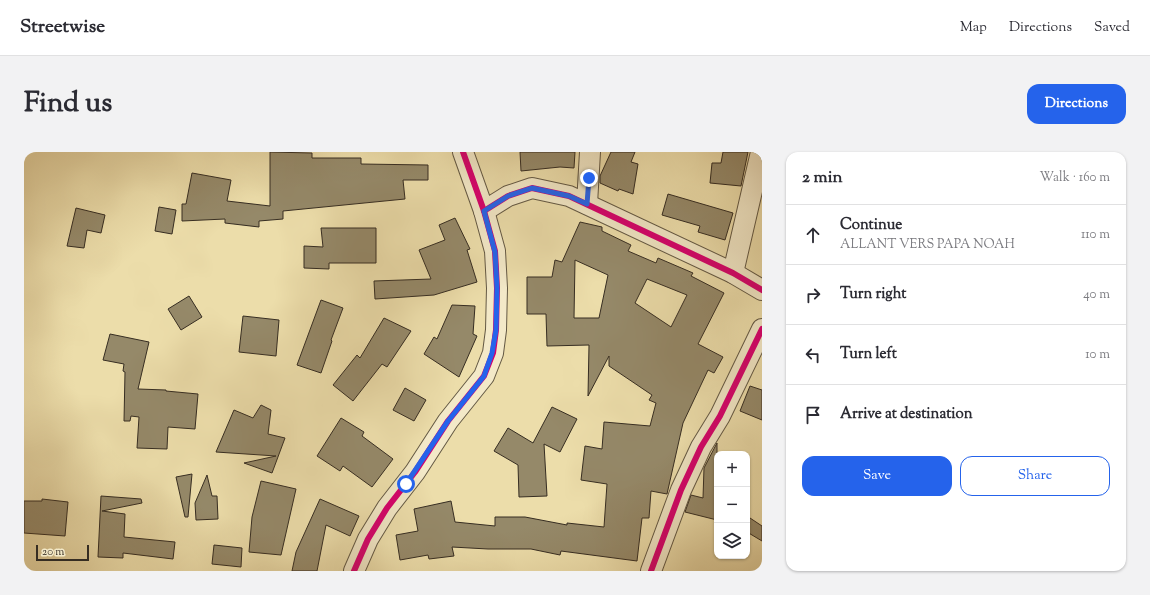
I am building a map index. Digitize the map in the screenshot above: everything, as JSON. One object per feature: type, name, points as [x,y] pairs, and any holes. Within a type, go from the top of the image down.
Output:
[{"type":"street","points":[[354,571],[368,539],[387,508],[415,472],[448,421],[484,376],[490,359],[496,330],[497,288],[495,252],[484,211],[463,152]]},
{"type":"street","points":[[587,204],[590,152]]},
{"type":"street","points":[[734,273],[761,152]]},
{"type":"street","points":[[484,211],[508,196],[532,188],[569,196],[734,273],[762,290]]},
{"type":"street","points":[[651,571],[682,490],[701,447],[720,416],[762,329]]},
{"type":"building","points":[[270,152],[312,153],[312,158],[361,158],[361,164],[428,165],[428,180],[403,180],[405,199],[283,211],[283,219],[259,221],[259,227],[225,223],[225,219],[182,221],[182,204],[186,204],[192,173],[231,180],[227,201],[270,206]]},
{"type":"building","points":[[520,152],[575,152],[574,168],[560,167],[521,171]]},
{"type":"building","points":[[611,152],[635,152],[631,162],[638,164],[633,194],[619,189],[618,191],[600,183],[600,176]]},
{"type":"building","points":[[723,152],[748,152],[741,186],[710,183],[712,163],[721,163]]},
{"type":"building","points":[[668,194],[733,213],[725,240],[698,232],[700,226],[662,215]]},
{"type":"building","points":[[159,207],[176,210],[172,234],[155,231]]},
{"type":"building","points":[[76,208],[105,215],[101,233],[87,230],[84,248],[67,246]]},
{"type":"building","points":[[455,218],[470,249],[467,250],[477,282],[434,295],[375,299],[374,281],[431,279],[419,250],[445,240],[439,225]]},
{"type":"building","points":[[580,222],[602,227],[602,231],[631,245],[628,251],[656,263],[658,258],[693,273],[691,276],[724,293],[698,344],[723,357],[714,373],[708,370],[683,423],[667,494],[651,491],[649,518],[642,518],[637,561],[561,551],[560,555],[531,549],[452,547],[454,556],[429,559],[428,555],[400,560],[396,535],[418,531],[414,509],[451,501],[455,522],[495,526],[495,517],[525,517],[567,525],[567,523],[604,527],[607,484],[581,480],[585,446],[602,449],[604,422],[650,426],[656,403],[649,400],[652,395],[609,366],[609,356],[588,396],[589,345],[547,346],[546,314],[527,314],[527,277],[552,277],[555,260],[562,262]],"holes":[[[575,260],[608,275],[599,318],[574,318]],[[647,279],[687,295],[671,327],[635,303]]]},
{"type":"building","points":[[321,228],[376,228],[376,263],[329,263],[329,269],[304,268],[304,246],[323,247]]},
{"type":"building","points":[[189,296],[202,317],[181,330],[168,309]]},
{"type":"building","points":[[321,300],[343,308],[321,373],[297,365]]},
{"type":"building","points":[[452,305],[475,306],[473,334],[477,336],[459,377],[424,354],[434,337],[437,339]]},
{"type":"building","points":[[243,316],[279,320],[276,356],[239,352]]},
{"type":"building","points":[[384,318],[411,331],[387,367],[382,364],[353,401],[333,385],[357,355],[360,358]]},
{"type":"building","points":[[110,334],[149,342],[138,389],[166,390],[198,394],[195,429],[168,427],[167,449],[137,448],[139,417],[131,416],[130,421],[124,421],[124,364],[103,360]]},
{"type":"building","points":[[750,386],[762,390],[762,420],[740,411]]},
{"type":"building","points":[[405,388],[426,400],[414,421],[393,410]]},
{"type":"building","points":[[261,405],[271,410],[268,434],[285,438],[272,473],[244,463],[276,456],[216,452],[234,410],[253,418]]},
{"type":"building","points":[[552,407],[577,419],[560,452],[544,444],[547,496],[519,497],[518,465],[494,451],[508,428],[533,443]]},
{"type":"building","points":[[341,418],[364,432],[362,436],[393,459],[372,487],[343,466],[340,471],[317,456]]},
{"type":"building","points":[[717,443],[717,451],[714,451],[714,519],[685,512],[691,495],[703,498],[704,468]]},
{"type":"building","points":[[192,474],[188,517],[185,517],[176,477]]},
{"type":"building","points":[[207,475],[212,496],[217,496],[218,519],[196,520],[195,503]]},
{"type":"building","points":[[261,481],[296,489],[281,555],[249,552],[252,517]]},
{"type":"building","points":[[101,496],[141,499],[142,503],[102,511],[125,514],[124,537],[175,542],[173,559],[123,553],[123,558],[98,557]]},
{"type":"building","points":[[42,499],[68,502],[65,536],[24,533],[24,501],[42,501]]},
{"type":"building","points":[[320,499],[359,516],[350,536],[326,525],[317,571],[292,571],[296,552]]},
{"type":"building","points":[[750,518],[762,526],[762,541],[750,534]]},
{"type":"building","points":[[214,545],[242,548],[241,567],[212,564]]},
{"type":"cycle path","points":[[354,571],[368,539],[387,508],[415,472],[448,421],[484,376],[493,353],[496,330],[497,288],[495,251],[484,211],[463,152]]},
{"type":"cycle path","points":[[484,211],[508,196],[532,188],[569,196],[733,273],[762,290]]},
{"type":"cycle path","points":[[651,571],[681,490],[701,447],[720,416],[762,329]]},
{"type":"route","points":[[406,484],[448,421],[484,376],[492,353],[496,330],[497,288],[495,252],[484,211],[508,196],[532,188],[569,196],[587,204],[589,178]]}]
